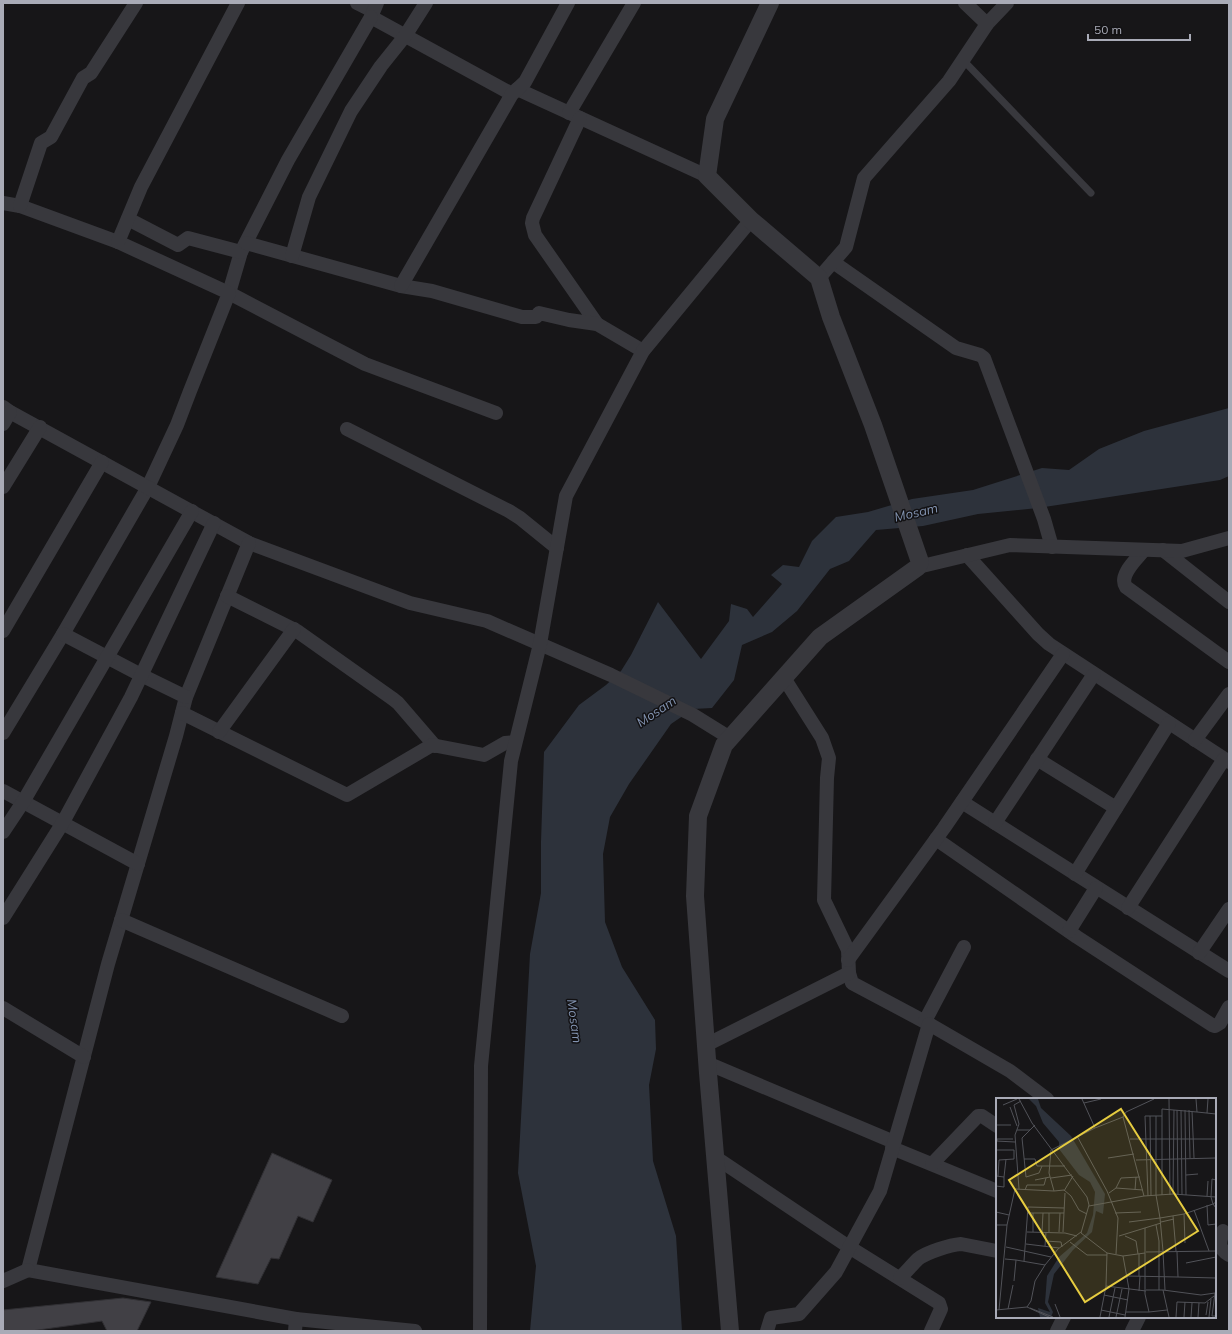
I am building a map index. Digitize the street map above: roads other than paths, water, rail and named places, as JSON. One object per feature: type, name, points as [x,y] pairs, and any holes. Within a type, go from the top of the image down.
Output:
[{"type":"street","points":[[20,206],[41,143],[51,137],[82,78],[91,73],[136,3]]},
{"type":"street","points":[[118,242],[142,187],[238,3]]},
{"type":"street","points":[[357,3],[374,11],[405,36],[514,91],[574,115],[707,176],[751,220],[819,278],[831,317],[873,425],[919,565]]},
{"type":"street","points":[[292,256],[309,197],[351,111],[381,66],[405,36],[426,3]]},
{"type":"street","points":[[401,286],[514,91],[525,82],[568,3]]},
{"type":"street","points":[[597,324],[535,235],[532,223],[574,115],[634,3]]},
{"type":"street","points":[[707,176],[715,119],[770,3]]},
{"type":"street","points":[[965,3],[987,24]]},
{"type":"street","points":[[819,278],[846,247],[864,178],[949,81],[987,24],[1007,3]]},
{"type":"street","points":[[3,733],[63,634],[148,487],[177,425],[229,293],[244,247],[288,160],[374,11]]},
{"type":"street","points":[[3,203],[20,206],[118,242],[229,293],[365,364],[496,413]]},
{"type":"street","points":[[128,219],[178,245],[188,238],[292,256],[401,286],[432,291],[522,317],[536,317],[539,313],[569,320],[597,324],[643,351]]},
{"type":"street","points":[[480,1331],[481,1066],[511,761],[540,644],[566,496],[643,351],[751,220]]},
{"type":"street","points":[[833,262],[956,348],[980,355],[985,361],[1044,520],[1052,547]]},
{"type":"street","points":[[5,414],[40,427],[248,542],[410,602],[487,621],[611,675],[693,715],[730,738]]},
{"type":"street","points":[[3,487],[40,427]]},
{"type":"street","points":[[347,429],[509,511],[557,548]]},
{"type":"street","points":[[3,631],[102,462]]},
{"type":"street","points":[[3,832],[23,802],[192,511]]},
{"type":"street","points":[[3,918],[62,824],[141,675],[214,524]]},
{"type":"street","points":[[730,1331],[707,1063],[695,896],[698,816],[724,745],[820,637],[919,565],[1010,546],[1182,551],[1229,538]]},
{"type":"street","points":[[28,1270],[108,964],[176,736],[186,697],[248,542]]},
{"type":"street","points":[[1144,550],[1123,579],[1126,587],[1229,662]]},
{"type":"street","points":[[1163,550],[1229,602]]},
{"type":"street","points":[[967,556],[1038,634],[1063,654],[1226,761],[1128,908]]},
{"type":"street","points":[[227,596],[294,629],[398,703],[435,746]]},
{"type":"street","points":[[219,732],[294,629]]},
{"type":"street","points":[[63,634],[186,697]]},
{"type":"street","points":[[706,1045],[848,967],[1063,654]]},
{"type":"street","points":[[995,823],[1094,674]]},
{"type":"street","points":[[784,678],[822,738],[829,758],[827,778],[824,900],[848,950],[848,967],[852,983],[927,1022],[1010,1071],[1046,1098]]},
{"type":"street","points":[[1195,740],[1229,694]]},
{"type":"street","points":[[182,713],[347,795],[432,745],[484,755],[505,743],[515,742]]},
{"type":"street","points":[[1075,874],[1169,723]]},
{"type":"street","points":[[1037,759],[1116,808]]},
{"type":"street","points":[[3,791],[138,864]]},
{"type":"street","points":[[962,802],[1229,972]]},
{"type":"street","points":[[936,839],[1212,1025],[1215,1026],[1220,1023],[1229,1007]]},
{"type":"street","points":[[1069,930],[1096,888]]},
{"type":"street","points":[[1199,953],[1229,909]]},
{"type":"street","points":[[121,920],[342,1016]]},
{"type":"street","points":[[767,1331],[770,1318],[799,1314],[836,1272],[880,1191],[927,1022],[964,947]]},
{"type":"street","points":[[3,1008],[84,1057]]},
{"type":"street","points":[[707,1063],[893,1145],[932,1164],[996,1190]]},
{"type":"street","points":[[932,1164],[978,1116],[982,1116],[996,1125]]},
{"type":"street","points":[[715,1157],[850,1247],[936,1300],[941,1305],[941,1309],[931,1331]]},
{"type":"street","points":[[1222,1227],[1220,1247],[1223,1252],[1229,1255]]},
{"type":"street","points":[[900,1278],[919,1259],[955,1244],[996,1251]]},
{"type":"street","points":[[3,1281],[28,1270],[296,1325],[415,1331]]},
{"type":"street","points":[[1057,1331],[1064,1318]]},
{"type":"street","points":[[1132,1331],[1138,1318]]},
{"type":"lane","points":[[963,60],[1091,193]]},
{"type":"water","name":"Mosam","points":[[1229,408],[1229,476],[1220,480],[1038,508],[978,514],[923,526],[876,530],[849,561],[830,569],[797,611],[772,632],[742,645],[734,680],[712,708],[693,709],[671,724],[629,784],[610,817],[603,854],[605,922],[622,967],[655,1020],[656,1049],[649,1085],[653,1161],[676,1236],[682,1331],[530,1331],[536,1266],[518,1173],[530,954],[541,893],[544,752],[579,705],[606,685],[621,671],[631,655],[658,602],[701,659],[729,621],[731,604],[747,609],[753,617],[782,584],[771,575],[783,565],[799,567],[812,541],[836,517],[868,512],[912,499],[973,490],[1042,468],[1069,470],[1099,449],[1144,431]]}]
